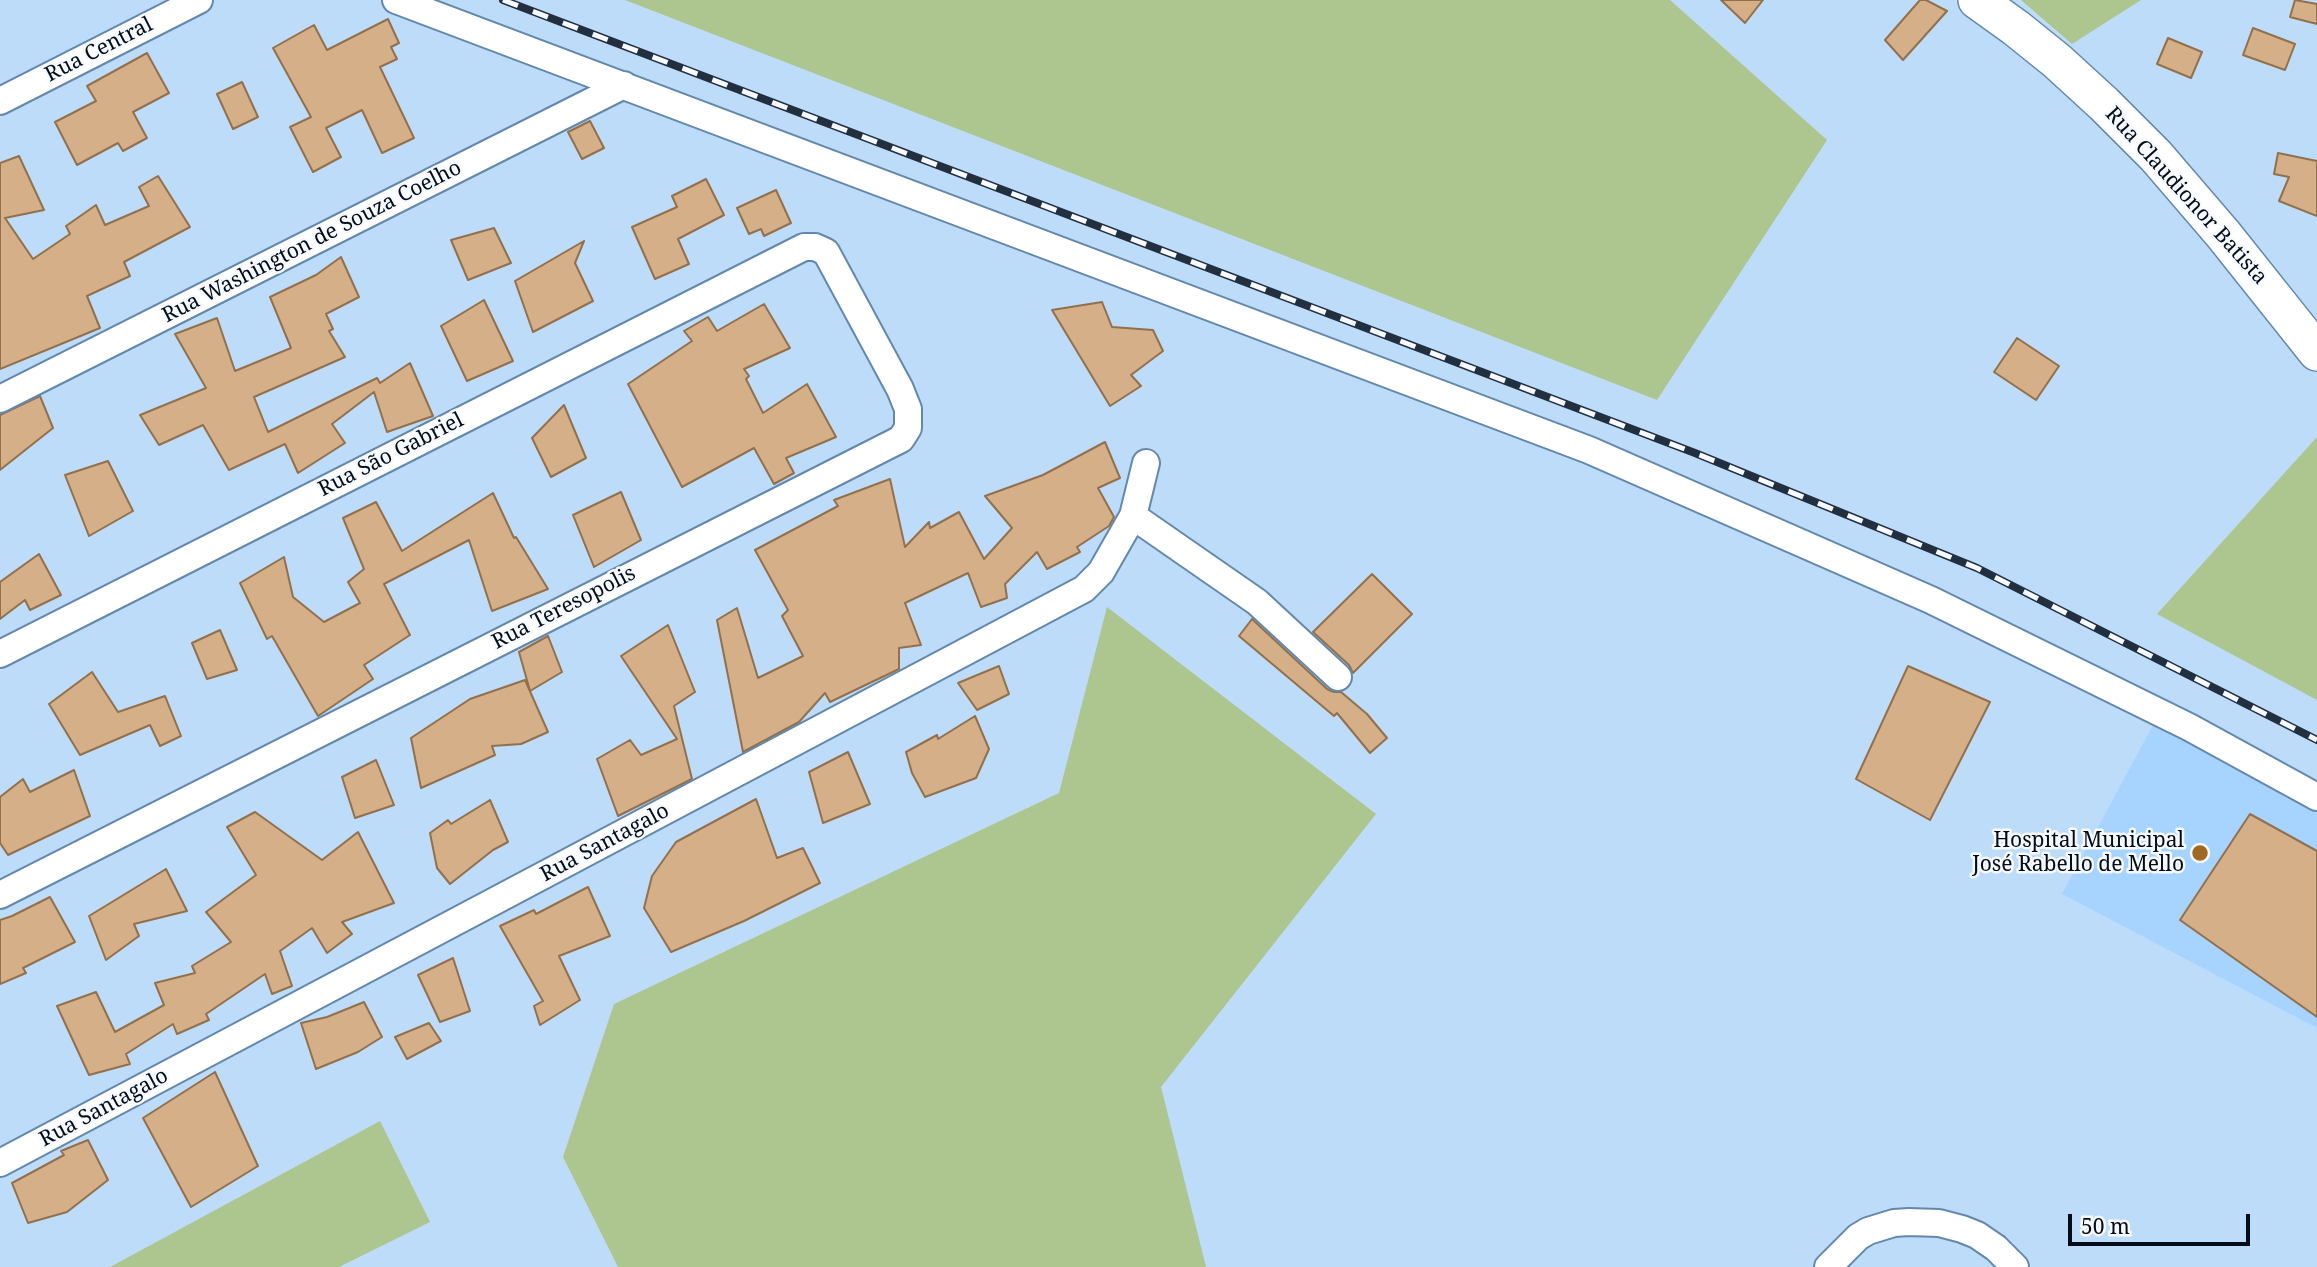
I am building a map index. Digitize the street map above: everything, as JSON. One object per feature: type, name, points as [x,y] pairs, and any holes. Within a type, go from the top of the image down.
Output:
[{"type":"main road","name":"Rua Claudionor Batista","points":[[1977,0],[2057,61],[2156,156],[2223,234],[2317,352]]},
{"type":"street","name":"Rua Central","points":[[0,101],[199,0]]},
{"type":"street","points":[[396,0],[1589,450],[1931,600],[2189,727],[2317,797]]},
{"type":"street","name":"Rua Washington de Souza Coelho","points":[[0,399],[624,85]]},
{"type":"street","name":"Rua Teresopolis","points":[[0,895],[901,439],[908,428],[908,409],[900,389],[826,252],[815,247],[804,247],[782,256]]},
{"type":"street","name":"Rua São Gabriel","points":[[0,654],[782,256]]},
{"type":"street","name":"Rua Santagalo","points":[[0,1163],[1084,589],[1101,572],[1133,516],[1146,463]]},
{"type":"street","points":[[1133,516],[1257,601],[1338,677]]},
{"type":"street","points":[[1828,1267],[1858,1237],[1868,1231],[1894,1223],[1909,1222],[1940,1223],[1977,1235],[1996,1248],[2015,1267]]},
{"type":"shaded area","name":"Hospital Municipal José Rabello de Mello","points":[[2153,725],[2317,813],[2317,1028],[2062,894]]},
{"type":"green space","points":[[625,0],[1670,0],[1827,140],[1657,400]]},
{"type":"green space","points":[[2021,0],[2141,0],[2072,44]]},
{"type":"green space","points":[[2317,437],[2317,700],[2157,614]]},
{"type":"green space","points":[[1107,607],[1376,814],[1161,1087],[1206,1267],[618,1267],[563,1157],[614,1004],[1059,793]]},
{"type":"green space","points":[[380,1121],[430,1222],[339,1267],[110,1267]]},
{"type":"building","points":[[1721,0],[1763,0],[1745,23]]},
{"type":"building","points":[[1920,0],[1926,0],[1947,11],[1903,60],[1885,40]]},
{"type":"building","points":[[2295,0],[2317,4],[2317,24],[2290,17]]},
{"type":"building","points":[[388,19],[399,43],[391,47],[397,59],[380,67],[414,138],[382,153],[362,110],[326,128],[341,157],[313,172],[290,127],[311,117],[273,48],[314,25],[327,50]]},
{"type":"building","points":[[2253,28],[2295,44],[2285,70],[2243,55]]},
{"type":"building","points":[[2168,38],[2202,52],[2191,78],[2157,64]]},
{"type":"building","points":[[147,53],[169,93],[133,112],[147,138],[123,151],[118,143],[77,165],[55,122],[96,101],[87,86]]},
{"type":"building","points":[[242,82],[258,117],[233,129],[217,94]]},
{"type":"building","points":[[590,121],[604,148],[582,159],[568,132]]},
{"type":"building","points":[[2278,153],[2317,161],[2317,216],[2279,201],[2289,177],[2274,174]]},
{"type":"building","points":[[19,156],[44,210],[5,218],[33,259],[70,234],[66,226],[96,205],[105,225],[149,206],[139,187],[158,176],[190,227],[124,262],[130,276],[87,296],[100,328],[0,369],[0,163]]},
{"type":"building","points":[[706,179],[724,215],[678,239],[689,264],[655,279],[632,227],[677,207],[672,196]]},
{"type":"building","points":[[776,190],[791,223],[764,236],[761,229],[749,234],[737,208]]},
{"type":"building","points":[[494,228],[511,263],[468,280],[451,240]]},
{"type":"building","points":[[584,241],[575,263],[593,301],[533,332],[515,281]]},
{"type":"building","points":[[341,257],[359,297],[326,314],[333,329],[329,331],[345,357],[254,397],[268,432],[377,378],[380,383],[410,363],[433,416],[387,432],[374,392],[332,424],[345,443],[298,473],[285,444],[229,470],[203,425],[159,445],[140,415],[206,388],[175,334],[217,318],[235,371],[291,348],[270,297],[316,275]]},
{"type":"building","points":[[484,300],[513,361],[467,381],[441,326]]},
{"type":"building","points":[[1102,302],[1112,327],[1153,330],[1163,351],[1131,375],[1141,386],[1110,406],[1052,310]]},
{"type":"building","points":[[764,304],[790,348],[744,369],[749,376],[746,379],[763,413],[807,384],[836,437],[786,458],[794,473],[774,484],[754,448],[682,487],[628,384],[692,341],[684,331],[708,317],[717,331]]},
{"type":"building","points":[[2017,338],[2059,366],[2036,400],[1994,372]]},
{"type":"building","points":[[40,396],[53,428],[0,470],[0,415]]},
{"type":"building","points":[[564,405],[586,458],[551,477],[532,438]]},
{"type":"building","points":[[1105,442],[1120,478],[1098,488],[1114,517],[1109,526],[1077,547],[1080,552],[1047,569],[1037,552],[1005,584],[1007,598],[981,607],[968,573],[905,603],[921,645],[899,648],[899,669],[830,702],[825,693],[799,722],[743,752],[717,620],[737,608],[758,678],[803,656],[782,616],[788,610],[755,550],[838,506],[834,500],[890,479],[905,547],[929,522],[930,528],[959,512],[984,559],[1012,528],[985,496],[1043,475]]},
{"type":"building","points":[[108,461],[133,511],[89,536],[65,475]]},
{"type":"building","points":[[621,492],[641,540],[594,567],[573,515]]},
{"type":"building","points":[[493,493],[514,538],[516,537],[548,589],[492,611],[469,540],[384,584],[410,635],[364,665],[373,679],[318,716],[272,636],[267,639],[240,583],[284,557],[293,597],[324,622],[360,603],[348,582],[364,569],[343,518],[376,502],[402,551]]},
{"type":"building","points":[[39,554],[61,595],[30,610],[25,600],[0,619],[0,582]]},
{"type":"building","points":[[1372,574],[1412,614],[1353,673],[1349,665],[1313,632]]},
{"type":"building","points":[[1252,619],[1327,689],[1341,692],[1367,714],[1387,738],[1370,753],[1337,713],[1334,716],[1239,636]]},
{"type":"building","points":[[668,625],[695,692],[674,706],[692,779],[618,816],[597,759],[630,740],[641,755],[677,739],[621,656]]},
{"type":"building","points":[[220,630],[237,670],[207,679],[192,643]]},
{"type":"building","points":[[548,636],[562,672],[530,691],[519,652]]},
{"type":"building","points":[[999,666],[1009,694],[977,710],[958,683]]},
{"type":"building","points":[[1908,666],[1990,702],[1930,820],[1856,779]]},
{"type":"building","points":[[92,672],[118,712],[165,696],[181,736],[160,746],[150,725],[80,755],[49,704]]},
{"type":"building","points":[[525,680],[548,732],[521,744],[492,746],[495,755],[421,788],[411,738],[470,699]]},
{"type":"building","points":[[975,716],[989,749],[976,778],[925,797],[912,773],[906,752],[937,735],[938,739]]},
{"type":"building","points":[[848,752],[870,804],[823,823],[809,772]]},
{"type":"building","points":[[376,760],[394,805],[355,818],[342,777]]},
{"type":"building","points":[[74,770],[90,816],[8,855],[0,843],[0,797],[23,779],[30,792]]},
{"type":"building","points":[[756,799],[777,858],[803,848],[820,883],[744,921],[671,952],[644,908],[652,876],[676,842]]},
{"type":"building","points":[[490,800],[508,842],[493,850],[450,884],[437,868],[430,833],[448,820],[451,824]]},
{"type":"building","points":[[255,812],[322,860],[358,832],[394,903],[342,922],[352,934],[327,953],[312,928],[280,951],[292,986],[272,994],[265,974],[206,1014],[209,1020],[177,1034],[173,1024],[126,1054],[130,1064],[89,1075],[57,1006],[96,992],[115,1032],[164,1005],[155,983],[195,973],[192,966],[231,942],[206,912],[256,875],[227,827]]},
{"type":"building","points":[[2250,814],[2317,851],[2317,1017],[2180,920]]},
{"type":"building","points":[[166,869],[187,911],[134,924],[139,936],[106,960],[89,916]]},
{"type":"building","points":[[588,887],[610,936],[559,956],[580,1000],[540,1025],[534,1006],[543,1001],[500,926],[534,910],[536,914]]},
{"type":"building","points":[[50,897],[75,942],[23,968],[26,973],[0,984],[0,920]]},
{"type":"building","points":[[453,958],[470,1011],[440,1022],[418,975]]},
{"type":"building","points":[[364,1002],[382,1037],[358,1052],[316,1069],[301,1023],[327,1017]]},
{"type":"building","points":[[429,1023],[441,1041],[407,1059],[395,1037]]},
{"type":"building","points":[[215,1072],[258,1166],[191,1207],[143,1118]]},
{"type":"building","points":[[88,1140],[108,1180],[67,1212],[28,1223],[12,1183],[64,1155],[61,1151]]},
{"type":"railway","points":[[503,0],[1695,453],[1977,568],[2317,740]]},
{"type":"place","name":"Hospital Municipal José Rabello de Mello","points":[[2200,853]]}]
